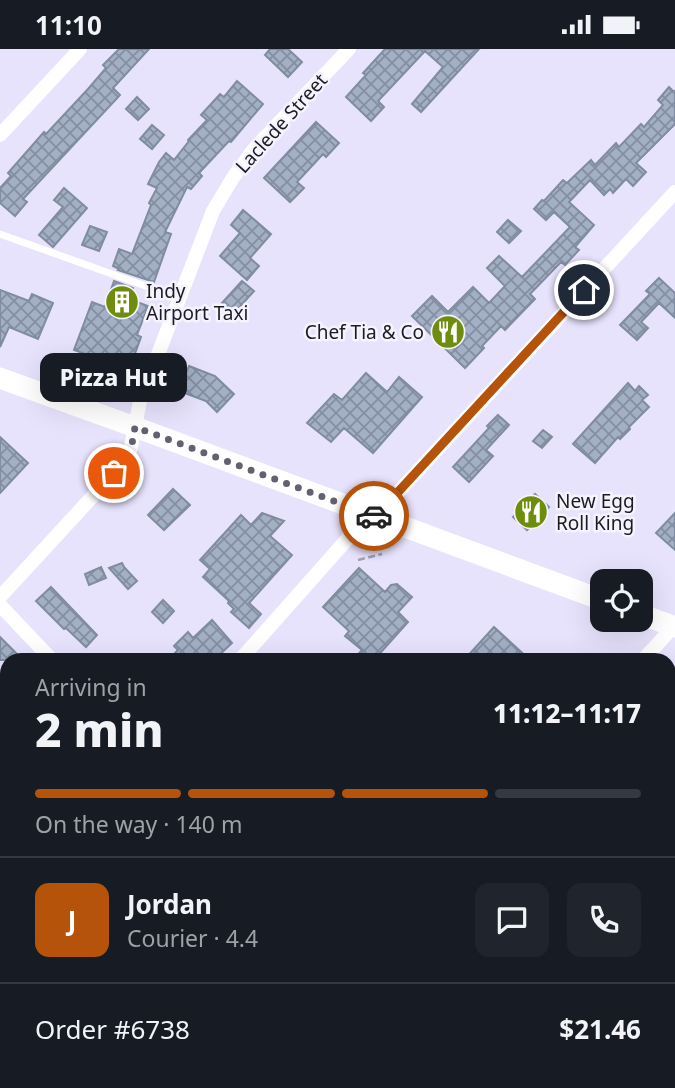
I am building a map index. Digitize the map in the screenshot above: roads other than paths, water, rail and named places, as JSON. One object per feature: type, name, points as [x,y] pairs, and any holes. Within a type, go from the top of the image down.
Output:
[{"type":"main road","points":[[0,378],[590,596]]},
{"type":"main road","points":[[653,619],[674,626]]},
{"type":"street","points":[[0,135],[80,49]]},
{"type":"street","name":"Laclede Street","points":[[0,597],[129,457],[140,401],[208,223],[234,176],[263,139],[349,49]]},
{"type":"street","points":[[246,653],[350,536],[376,516],[675,192]]},
{"type":"street","points":[[0,605],[45,653]]},
{"type":"street","points":[[649,653],[674,626]]},
{"type":"lane","points":[[0,234],[179,298]]},
{"type":"place","name":"Indy Airport Taxi","points":[[122,302]]},
{"type":"place","name":"Chef Tia & Co","points":[[448,332]]},
{"type":"place","name":"Pizza Hut","points":[[114,473]]},
{"type":"place","name":"New Egg Roll King","points":[[531,512]]}]
